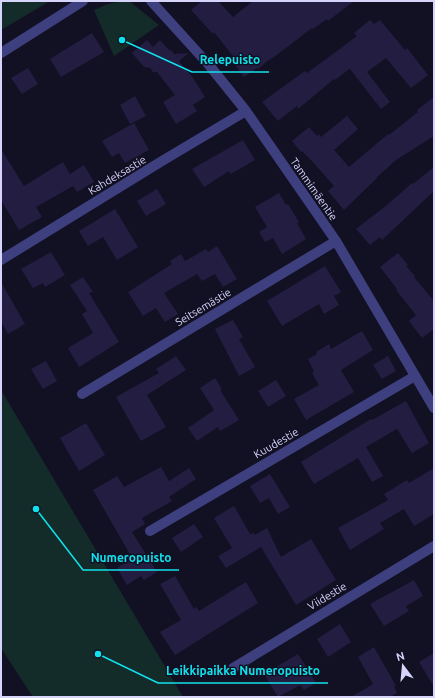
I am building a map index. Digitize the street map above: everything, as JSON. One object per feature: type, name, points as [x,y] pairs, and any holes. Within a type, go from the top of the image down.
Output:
[{"type":"street","points":[[1,53],[83,1]]},
{"type":"street","name":"Tammimäentie","points":[[151,1],[209,65],[246,111],[336,241],[434,408]]},
{"type":"street","name":"Kahdeksastie","points":[[1,260],[246,111]]},
{"type":"street","name":"Seitsemästie","points":[[82,394],[336,241]]},
{"type":"street","name":"Kuudestie","points":[[150,531],[415,376]]},
{"type":"street","name":"Viidestie","points":[[233,668],[434,546]]},
{"type":"green space","points":[[1,1],[50,1],[1,30]]},
{"type":"green space","points":[[129,1],[159,25],[114,56],[94,10],[108,4]]},
{"type":"green space","points":[[1,390],[183,697],[33,697],[1,648]]},
{"type":"building","points":[[202,1],[218,1],[233,17],[253,1],[354,1],[328,21],[327,19],[313,29],[312,28],[258,69],[257,68],[244,77],[229,57],[232,55],[214,32],[213,34],[191,10]]},
{"type":"building","points":[[370,20],[374,24],[380,20],[405,50],[407,48],[428,75],[411,88],[386,58],[367,72],[390,102],[381,109],[350,69],[335,80],[334,79],[298,109],[297,106],[278,121],[262,102],[305,71],[307,73],[357,36],[354,33]]},
{"type":"building","points":[[92,33],[104,52],[61,77],[50,59]]},
{"type":"building","points":[[147,40],[153,47],[160,40],[174,54],[189,53],[179,61],[193,78],[205,97],[193,105],[197,111],[176,124],[163,102],[175,95],[157,72],[153,72],[150,68],[144,67],[132,53]]},
{"type":"building","points":[[28,68],[38,84],[22,94],[11,78]]},
{"type":"building","points":[[135,96],[146,116],[130,124],[120,105]]},
{"type":"building","points":[[434,97],[434,136],[396,160],[344,210],[328,191],[334,186],[292,141],[309,127],[317,136],[319,134],[321,137],[347,116],[358,129],[334,150],[349,167],[388,134],[389,135],[418,112],[417,110]]},
{"type":"building","points":[[134,123],[149,150],[125,163],[119,153],[112,157],[102,141]]},
{"type":"building","points":[[243,140],[255,160],[231,174],[229,171],[204,187],[192,169]]},
{"type":"building","points":[[1,149],[24,186],[63,162],[70,174],[84,165],[94,182],[77,192],[73,186],[36,207],[42,217],[19,230],[1,200]]},
{"type":"building","points":[[434,167],[434,191],[382,240],[380,237],[370,245],[356,229]]},
{"type":"building","points":[[157,189],[166,204],[146,216],[137,201]]},
{"type":"building","points":[[279,193],[299,222],[297,223],[306,239],[282,254],[273,238],[265,242],[259,232],[267,227],[255,207]]},
{"type":"building","points":[[115,209],[138,247],[117,260],[103,237],[88,246],[79,231]]},
{"type":"building","points":[[217,246],[237,279],[223,287],[215,274],[202,281],[197,274],[164,293],[178,314],[165,322],[156,308],[143,316],[128,292],[172,264],[170,261],[181,254],[185,261],[206,249],[208,252]]},
{"type":"building","points":[[51,252],[65,275],[45,287],[43,283],[33,288],[21,269]]},
{"type":"building","points":[[398,253],[408,265],[406,266],[415,276],[414,277],[434,301],[434,329],[422,338],[409,321],[416,315],[380,267]]},
{"type":"building","points":[[325,266],[341,292],[334,296],[339,305],[324,314],[319,304],[282,326],[267,301]]},
{"type":"building","points":[[83,277],[93,292],[89,293],[119,342],[79,367],[68,348],[93,333],[82,314],[87,311],[70,285]]},
{"type":"building","points":[[1,282],[25,324],[8,334],[1,321]]},
{"type":"building","points":[[233,320],[243,337],[239,339],[255,367],[239,376],[215,329]]},
{"type":"building","points":[[362,331],[373,350],[341,370],[354,392],[306,420],[294,399],[319,385],[312,373],[314,372],[308,359],[329,344],[331,349]]},
{"type":"building","points":[[176,356],[186,370],[147,395],[166,427],[141,441],[116,397],[159,373],[156,369]]},
{"type":"building","points":[[388,356],[396,371],[382,379],[373,365]]},
{"type":"building","points":[[46,361],[57,381],[43,389],[31,369]]},
{"type":"building","points":[[215,378],[222,389],[220,390],[239,420],[220,431],[218,427],[197,441],[188,428],[214,410],[200,388]]},
{"type":"building","points":[[276,380],[286,396],[268,407],[258,391]]},
{"type":"building","points":[[406,401],[429,443],[412,453],[397,429],[366,447],[383,476],[372,482],[358,458],[314,484],[301,462],[371,419],[372,420]]},
{"type":"building","points":[[86,423],[105,455],[79,471],[60,438]]},
{"type":"building","points":[[161,467],[169,481],[189,468],[196,479],[169,497],[172,501],[142,518],[145,524],[132,532],[157,572],[144,580],[141,576],[127,585],[117,568],[132,558],[93,490],[117,476],[124,487]]},
{"type":"building","points":[[434,468],[434,514],[414,526],[404,509],[380,523],[384,529],[350,550],[338,528],[388,500],[384,494],[407,480],[409,483]]},
{"type":"building","points":[[270,474],[290,507],[278,514],[269,498],[260,503],[250,486]]},
{"type":"building","points":[[234,506],[250,534],[254,533],[255,535],[267,528],[281,557],[311,539],[336,580],[296,605],[261,547],[226,568],[218,556],[232,548],[214,518]]},
{"type":"building","points":[[194,524],[203,537],[181,552],[172,538]]},
{"type":"building","points":[[175,576],[194,609],[196,607],[199,611],[246,582],[258,603],[175,655],[160,632],[181,620],[160,584]]},
{"type":"building","points":[[414,580],[423,596],[406,606],[409,611],[384,626],[370,604]]},
{"type":"building","points":[[340,624],[351,642],[328,657],[317,639]]},
{"type":"building","points":[[374,647],[396,686],[394,687],[397,693],[390,697],[351,697],[373,684],[358,657]]},
{"type":"building","points":[[434,653],[434,687],[419,662]]},
{"type":"building","points":[[298,654],[316,683],[304,690],[300,685],[278,697],[264,674]]},
{"type":"place","name":"Relepuisto","points":[[122,40]]},
{"type":"place","name":"Numeropuisto","points":[[36,509]]},
{"type":"place","name":"Leikkipaikka Numeropuisto","points":[[98,654]]}]
